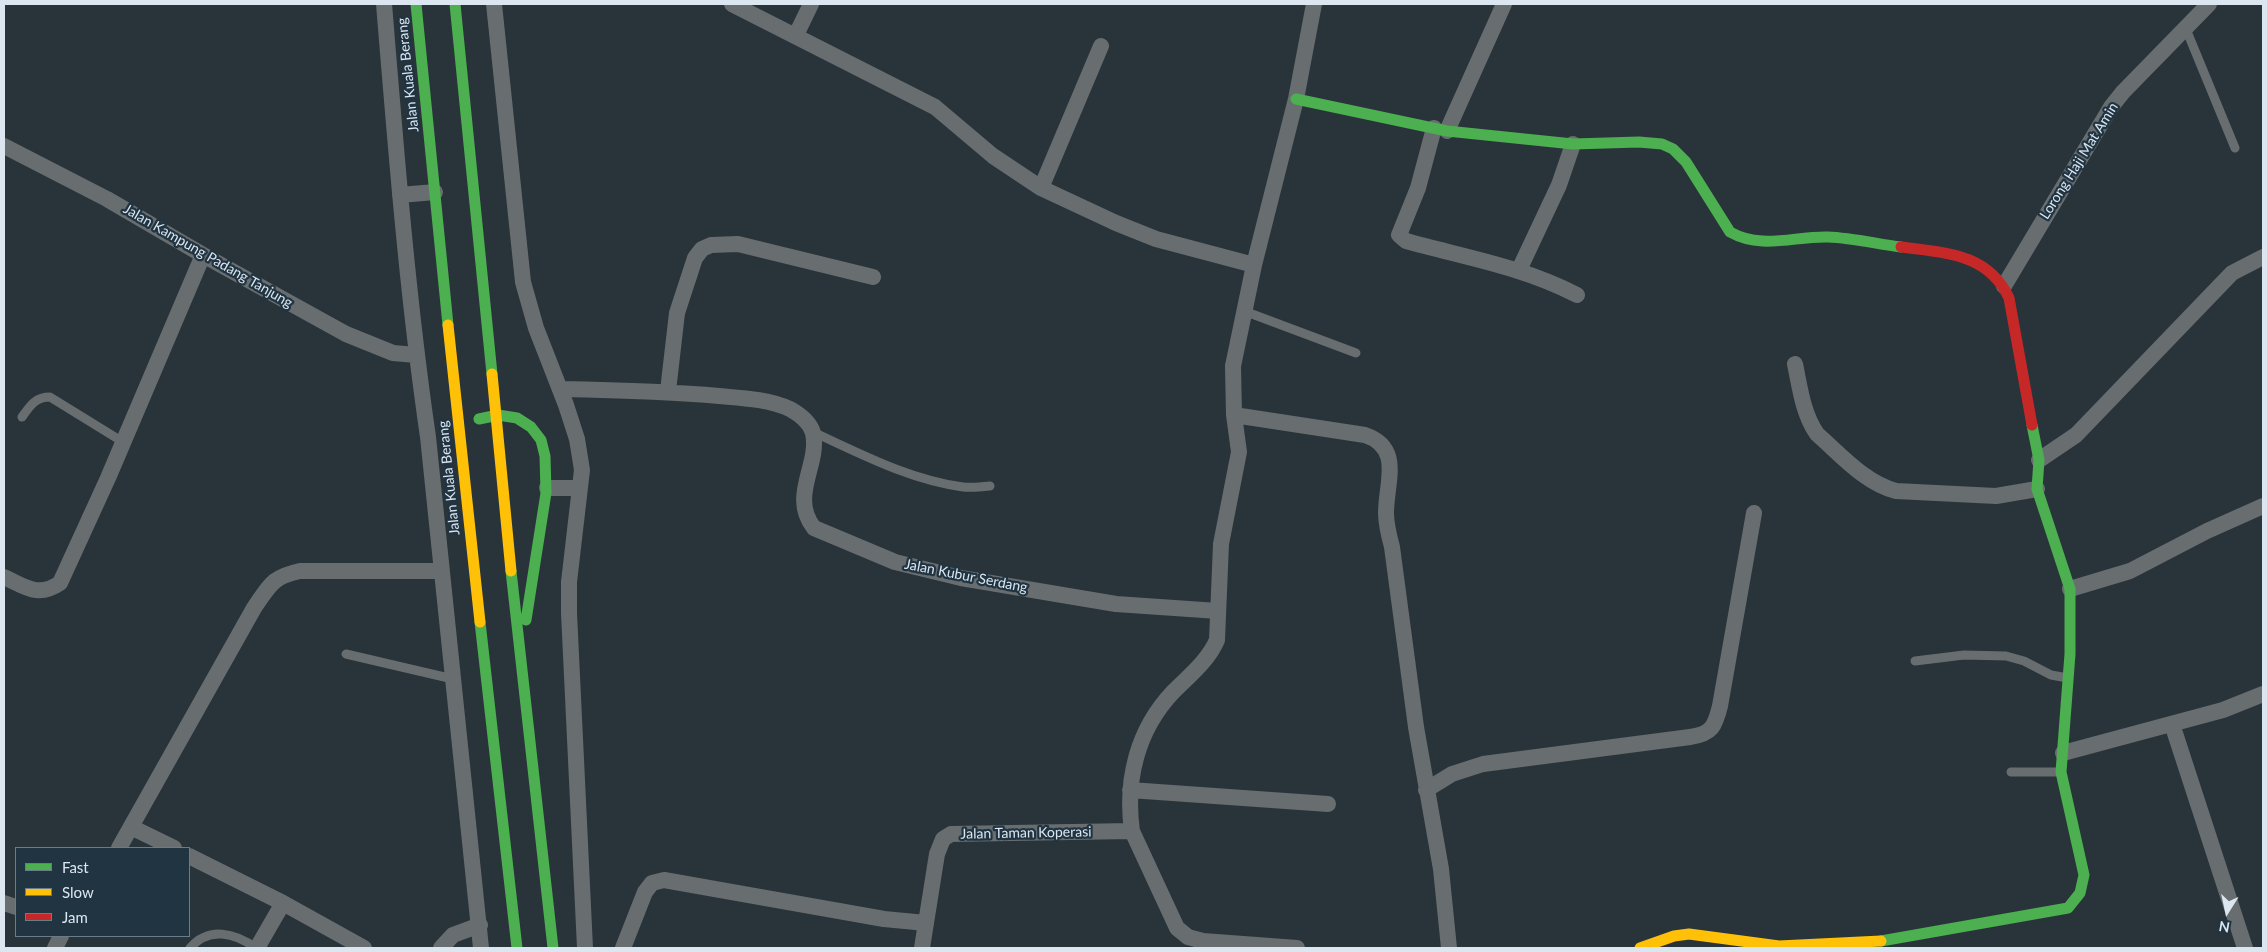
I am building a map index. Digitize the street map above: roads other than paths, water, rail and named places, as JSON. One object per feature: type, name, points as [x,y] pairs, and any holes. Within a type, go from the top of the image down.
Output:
[{"type":"main road","name":"Jalan Kuala Berang","points":[[416,4],[463,474],[517,948]]},
{"type":"main road","points":[[455,4],[520,657],[553,948]]},
{"type":"main road","points":[[1296,99],[1440,130],[1573,144],[1638,142],[1662,144],[1673,149],[1686,162],[1730,232],[1740,240],[1754,243],[1803,238],[1841,238],[1954,256],[1982,266],[1992,272],[2004,286],[2009,298],[2040,460],[2036,489],[2070,589],[2069,678],[2061,772],[2084,875],[2084,888],[2078,899],[2068,908],[1885,941],[1779,946],[1689,934],[1674,936],[1640,948]]},
{"type":"main road","points":[[463,474],[465,444],[469,434],[480,419],[496,415],[510,416],[522,420],[533,428],[540,440],[544,452],[547,488],[520,657]]},
{"type":"street","points":[[384,4],[416,355],[428,437],[481,948]]},
{"type":"street","points":[[494,4],[523,282],[536,328],[577,439],[582,470],[569,582],[569,613],[585,948]]},
{"type":"street","points":[[732,4],[935,107],[1007,167],[1041,188],[1116,224],[1156,239],[1254,265]]},
{"type":"street","points":[[796,35],[811,4]]},
{"type":"street","points":[[1297,948],[1203,941],[1188,937],[1177,928],[1132,831],[1130,790],[1133,764],[1145,732],[1172,694],[1212,652],[1217,640],[1224,520],[1238,452],[1234,415],[1233,366],[1254,265],[1296,99],[1314,4]]},
{"type":"street","points":[[1504,4],[1440,130],[1398,235],[1406,241],[1519,270],[1557,284],[1577,295]]},
{"type":"street","name":"Lorong Haji Mat Amin","points":[[2004,286],[2111,107],[2123,92],[2209,4]]},
{"type":"street","points":[[1041,188],[1102,46]]},
{"type":"street","points":[[1519,270],[1559,185],[1573,144]]},
{"type":"street","name":"Jalan Kampung Padang Tanjung","points":[[4,146],[107,198],[203,255],[346,334],[380,350],[416,355]]},
{"type":"street","points":[[400,195],[435,192]]},
{"type":"street","points":[[668,391],[677,313],[695,258],[702,249],[711,245],[738,244],[873,277]]},
{"type":"street","points":[[4,578],[38,592],[50,590],[60,583],[124,442],[203,255]]},
{"type":"street","points":[[2040,460],[2076,435],[2232,273],[2263,257]]},
{"type":"street","points":[[1795,364],[1806,414],[1817,434],[1870,480],[1884,488],[1896,491],[1996,496],[2036,489]]},
{"type":"street","points":[[560,389],[668,391],[767,402],[789,409],[805,419],[812,432]]},
{"type":"street","points":[[1234,415],[1365,435],[1378,439],[1384,446],[1390,471],[1386,512],[1387,526],[1392,547],[1416,727],[1441,869],[1449,948]]},
{"type":"street","name":"Jalan Kubur Serdang","points":[[812,432],[813,444],[803,504],[807,520],[814,528],[834,537],[895,562],[961,578],[1116,604],[1218,611]]},
{"type":"street","points":[[547,488],[579,488]]},
{"type":"street","points":[[2070,589],[2130,571],[2207,531],[2263,506]]},
{"type":"street","points":[[1426,790],[1452,774],[1483,764],[1690,738],[1702,736],[1710,730],[1716,722],[1720,706],[1754,512]]},
{"type":"street","points":[[120,847],[254,608],[272,583],[282,575],[300,571],[441,571]]},
{"type":"street","points":[[2063,753],[2223,710],[2263,694]]},
{"type":"street","points":[[2172,724],[2245,948]]},
{"type":"street","points":[[1130,790],[1328,804]]},
{"type":"street","points":[[131,827],[172,847]]},
{"type":"street","name":"Jalan Taman Koperasi","points":[[922,948],[937,854],[943,839],[951,834],[1132,831]]},
{"type":"street","points":[[190,857],[364,948]]},
{"type":"street","points":[[623,948],[645,892],[652,883],[664,880],[884,919],[926,923]]},
{"type":"street","points":[[256,948],[283,904]]},
{"type":"street","points":[[441,948],[454,935],[480,925]]},
{"type":"lane","points":[[2186,29],[2235,148]]},
{"type":"lane","points":[[1244,311],[1356,352]]},
{"type":"lane","points":[[22,417],[33,402],[40,397],[50,397],[124,442]]},
{"type":"lane","points":[[812,432],[889,466],[939,483],[965,488],[990,486]]},
{"type":"lane","points":[[346,654],[453,679]]},
{"type":"lane","points":[[1915,660],[1964,655],[2006,656],[2024,661],[2052,675],[2069,678]]},
{"type":"lane","points":[[2011,772],[2061,772]]},
{"type":"lane","points":[[190,948],[203,937],[217,933],[232,935],[245,940],[256,948]]}]
